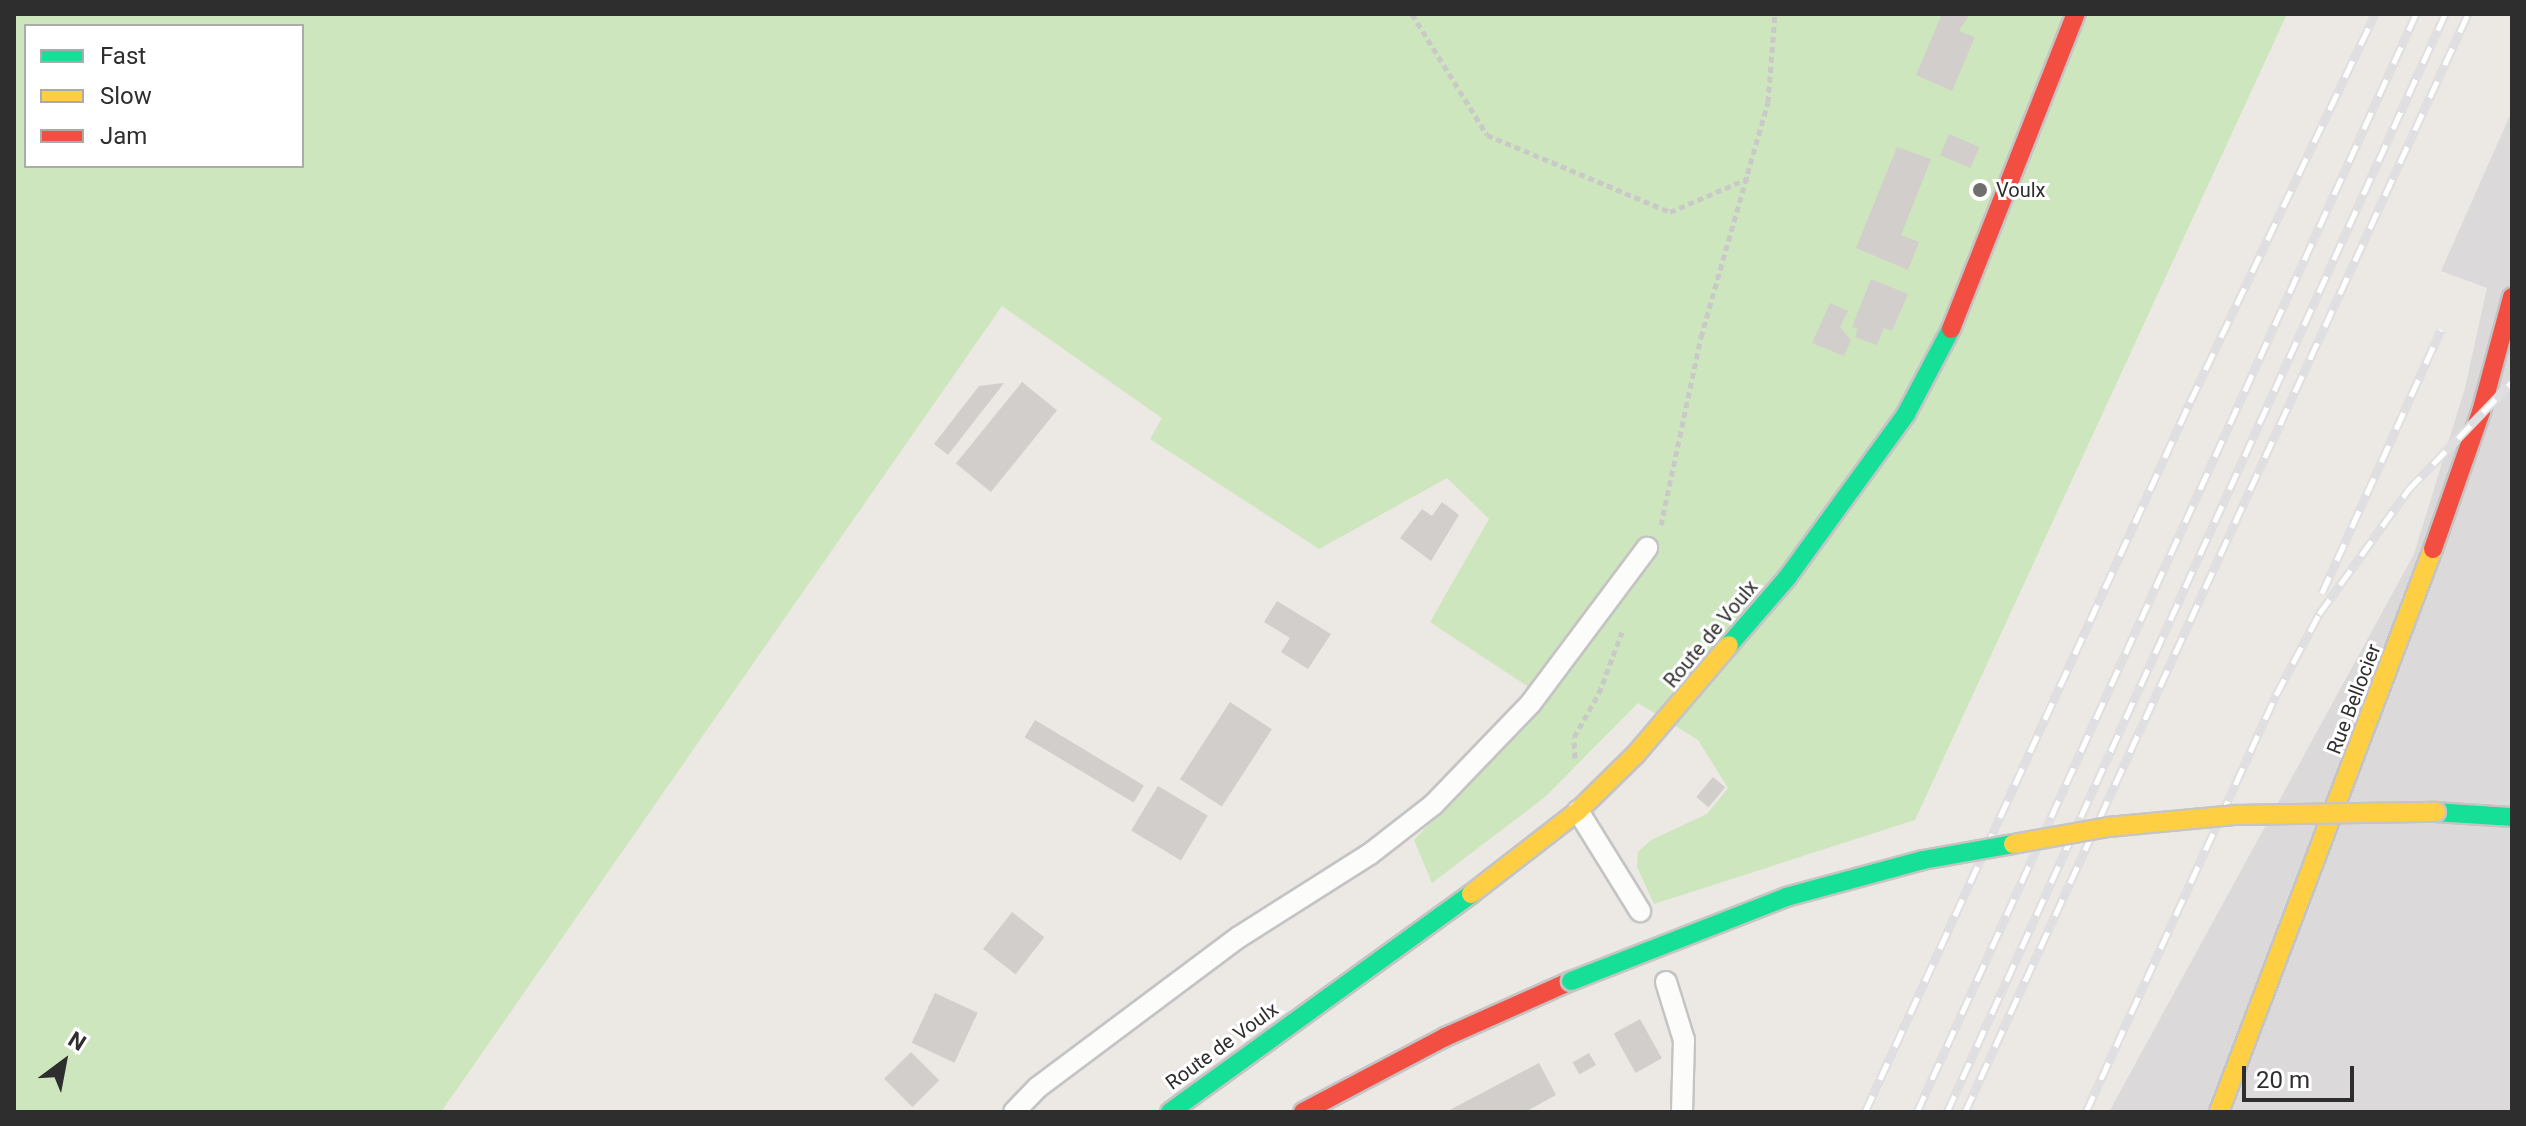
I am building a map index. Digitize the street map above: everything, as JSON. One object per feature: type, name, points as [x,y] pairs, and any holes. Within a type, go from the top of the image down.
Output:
[{"type":"main road","name":"Route de Voulx","points":[[1170,1112],[1460,903],[1578,811],[1636,754],[1787,578],[1912,405],[1969,291],[2076,14]]},
{"type":"main road","name":"Rue Bellocier","points":[[2219,1112],[2407,624],[2481,412],[2512,297]]},
{"type":"main road","points":[[1303,1112],[1445,1037],[1571,981],[1786,897],[1923,860],[2108,827],[2208,818],[2436,812],[2512,817]]},
{"type":"lane","points":[[1014,1112],[1037,1088],[1239,937],[1370,854],[1433,805],[1531,703],[1647,548]]},
{"type":"lane","points":[[1578,811],[1640,911]]},
{"type":"lane","points":[[1666,982],[1684,1040],[1682,1112]]},
{"type":"path","points":[[1412,14],[1487,135],[1670,212],[1750,178]]},
{"type":"path","points":[[1647,548],[1665,519],[1701,337],[1750,178],[1768,102],[1775,14]]},
{"type":"path","points":[[1578,811],[1574,737],[1599,693],[1624,624]]},
{"type":"shaded area","points":[[2512,111],[2512,1112],[2109,1112],[2414,554],[2465,388],[2487,288],[2441,271]]},
{"type":"green space","points":[[14,14],[2287,14],[1915,820],[1654,904],[1637,867],[1638,852],[1651,840],[1707,814],[1728,788],[1698,740],[1638,703],[1545,797],[1432,883],[1414,840],[1547,699],[1430,622],[1489,519],[1447,478],[1319,549],[1150,439],[1162,418],[1002,306],[441,1112],[14,1112]]},
{"type":"building","points":[[1942,14],[1970,14],[1959,31],[1975,37],[1952,91],[1916,75]]},
{"type":"building","points":[[1949,134],[1979,147],[1970,168],[1940,155]]},
{"type":"building","points":[[1897,147],[1931,159],[1901,235],[1919,242],[1908,270],[1856,248]]},
{"type":"building","points":[[1871,279],[1908,294],[1892,331],[1884,328],[1877,345],[1855,337],[1858,329],[1852,327]]},
{"type":"building","points":[[1830,303],[1848,311],[1840,327],[1851,340],[1844,356],[1812,343]]},
{"type":"building","points":[[1022,382],[1057,410],[991,492],[956,464]]},
{"type":"building","points":[[1004,383],[948,455],[934,444],[979,386]]},
{"type":"building","points":[[1442,502],[1459,515],[1431,561],[1400,538],[1422,509],[1432,516]]},
{"type":"building","points":[[1277,601],[1331,634],[1308,669],[1281,652],[1290,638],[1264,622]]},
{"type":"building","points":[[1230,702],[1272,729],[1222,806],[1180,779]]},
{"type":"building","points":[[1035,720],[1144,785],[1134,803],[1025,737]]},
{"type":"building","points":[[1713,777],[1725,787],[1709,807],[1696,797]]},
{"type":"building","points":[[1158,786],[1208,816],[1181,860],[1131,831]]},
{"type":"building","points":[[1012,912],[1044,937],[1015,974],[983,949]]},
{"type":"building","points":[[935,993],[978,1013],[954,1063],[912,1043]]},
{"type":"building","points":[[1640,1019],[1662,1058],[1636,1073],[1614,1034]]},
{"type":"building","points":[[911,1052],[939,1080],[912,1107],[884,1079]]},
{"type":"building","points":[[1589,1053],[1596,1065],[1580,1075],[1573,1062]]},
{"type":"building","points":[[1539,1063],[1556,1095],[1525,1112],[1446,1112]]},
{"type":"railway","points":[[1865,1112],[2190,402],[2375,14]]},
{"type":"railway","points":[[1917,1112],[2416,14]]},
{"type":"railway","points":[[1947,1112],[2445,14]]},
{"type":"railway","points":[[1965,1112],[2468,14]]},
{"type":"railway","points":[[2322,593],[2441,330]]},
{"type":"railway","points":[[2086,1112],[2276,695],[2319,614],[2408,490],[2512,382]]},
{"type":"traffic: fast","points":[[1729,645],[1787,578],[1906,414],[1951,329]]},
{"type":"traffic: fast","points":[[2436,812],[2512,817]]},
{"type":"traffic: fast","points":[[1571,981],[1786,897],[1923,860],[2013,844]]},
{"type":"traffic: fast","points":[[1170,1112],[1471,894]]},
{"type":"traffic: slow","points":[[2219,1112],[2433,549]]},
{"type":"traffic: slow","points":[[1471,894],[1578,811],[1636,754],[1729,645]]},
{"type":"traffic: slow","points":[[2013,844],[2108,827],[2236,815],[2436,812]]},
{"type":"traffic: jam","points":[[1951,329],[2076,14]]},
{"type":"traffic: jam","points":[[2433,549],[2481,412],[2512,297]]},
{"type":"traffic: jam","points":[[1303,1112],[1445,1037],[1571,981]]},
{"type":"place","name":"Voulx","points":[[1980,190]]}]
